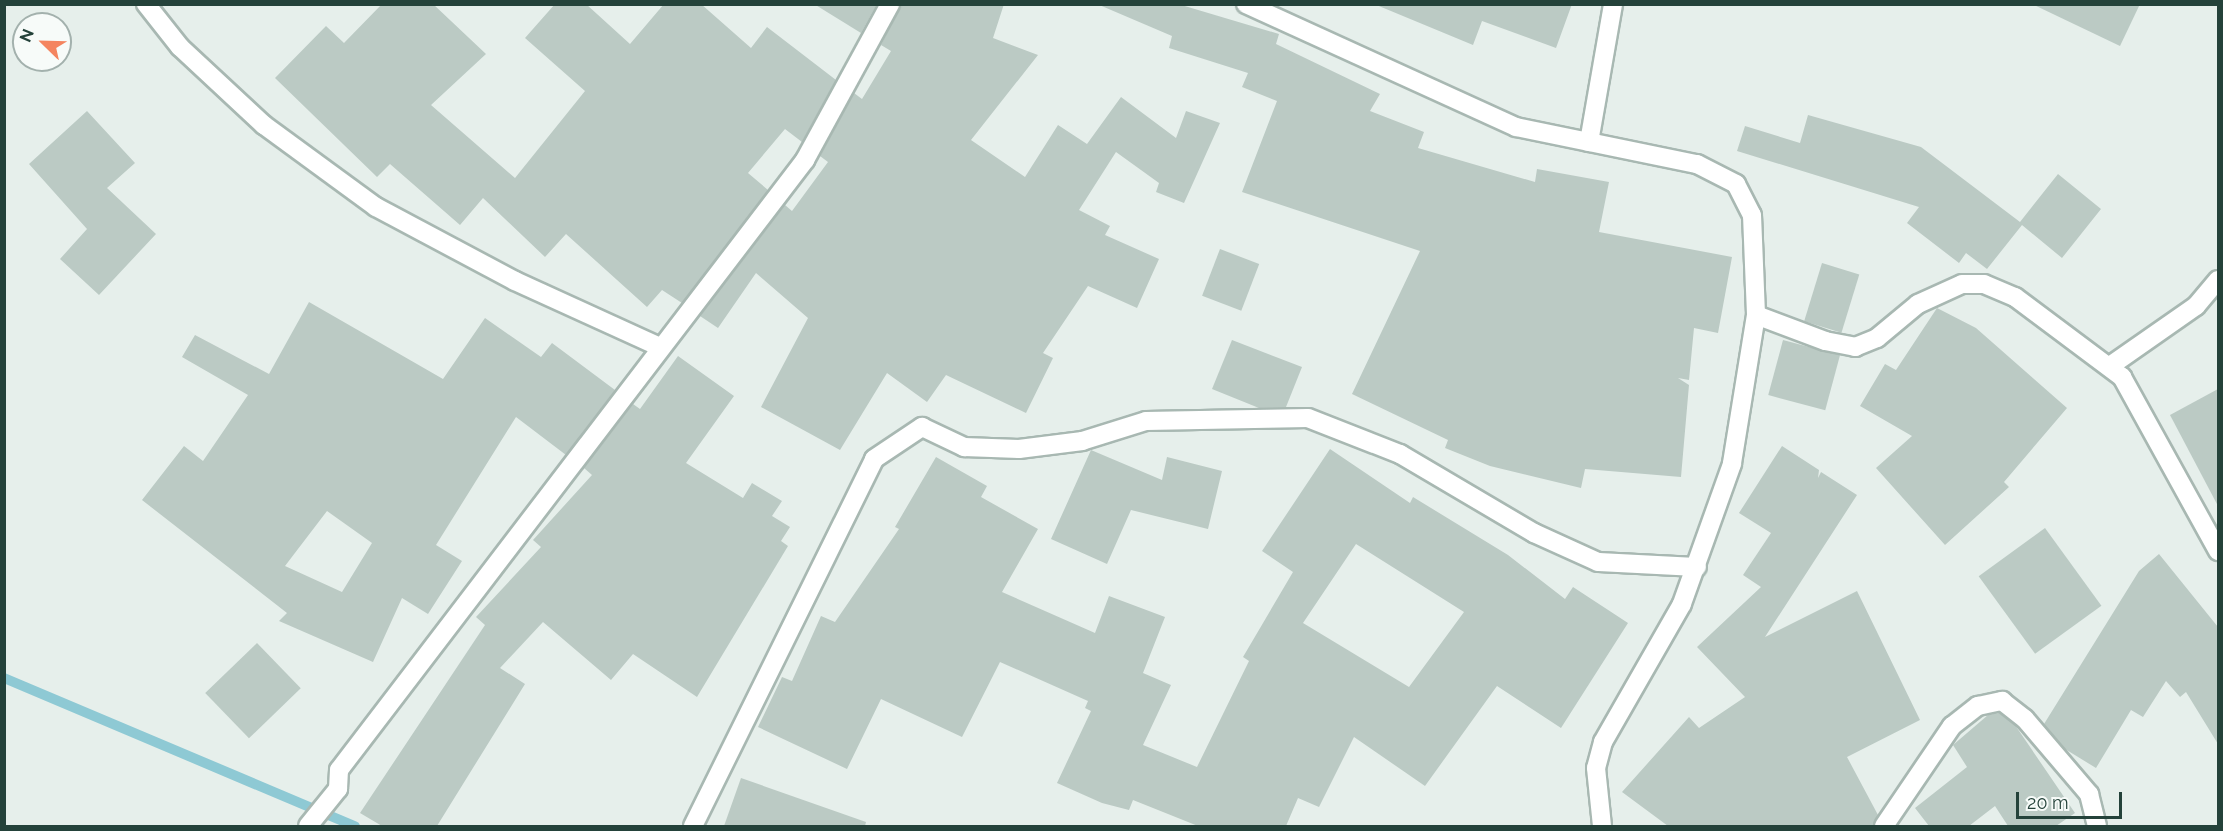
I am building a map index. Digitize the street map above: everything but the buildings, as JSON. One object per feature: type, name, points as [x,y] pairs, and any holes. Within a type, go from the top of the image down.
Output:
[{"type":"street","points":[[146,4],[180,47],[264,125],[376,207],[515,281],[660,347]]},
{"type":"street","points":[[308,826],[338,789],[339,770],[805,160],[890,4]]},
{"type":"street","points":[[1246,4],[1516,127],[1697,164],[1736,184],[1752,215],[1756,315],[1732,464],[1683,604],[1603,742],[1596,768],[1602,826]]},
{"type":"street","points":[[1589,142],[1613,4]]},
{"type":"street","points":[[2109,366],[2196,306],[2218,280]]},
{"type":"street","points":[[1756,315],[1825,341],[1856,347],[1877,338],[1918,304],[1962,284],[1984,284],[2015,297],[2122,377],[2218,551]]},
{"type":"street","points":[[693,826],[874,459],[922,427],[964,447],[1019,449],[1082,441],[1146,421],[1308,418],[1400,454],[1534,533],[1598,562],[1697,567]]},
{"type":"street","points":[[1884,826],[1952,726],[1978,706],[2002,701],[2025,719],[2089,794],[2097,826]]},
{"type":"waterway","points":[[4,678],[355,826]]}]
